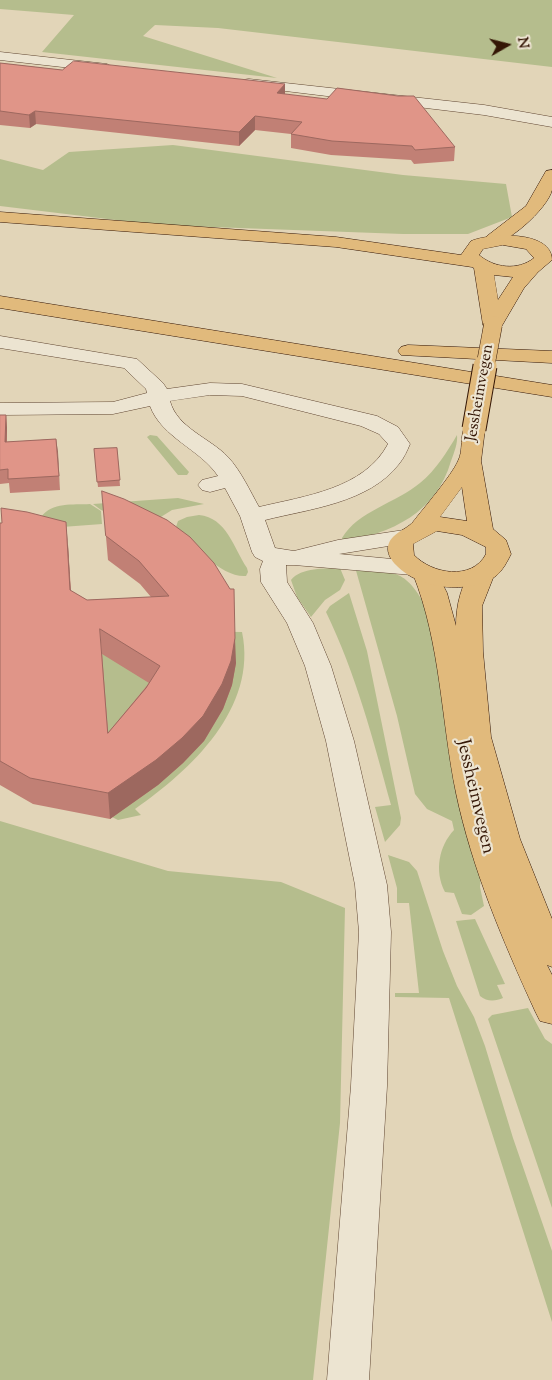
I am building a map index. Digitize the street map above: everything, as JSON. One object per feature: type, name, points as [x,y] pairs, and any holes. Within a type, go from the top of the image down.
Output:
[{"type":"main road","points":[[479,264],[470,257],[470,252],[533,209],[552,175]]},
{"type":"main road","points":[[533,209],[541,257]]},
{"type":"main road","points":[[0,217],[336,242],[514,241],[541,257]]},
{"type":"main road","points":[[336,242],[479,264],[507,271],[541,257]]},
{"type":"main road","name":"Jessheimvegen","points":[[541,257],[516,286],[493,325],[470,461],[482,532],[491,539],[497,548],[498,558],[492,566],[482,573],[469,606],[470,652],[477,737],[505,839],[531,908],[552,954]]},
{"type":"main road","name":"Jessheimvegen","points":[[479,264],[493,325]]},
{"type":"main road","points":[[0,285],[552,373]]},
{"type":"main road","points":[[0,302],[552,392]]},
{"type":"main road","points":[[408,350],[552,357]]},
{"type":"main road","name":"Jessheimvegen","points":[[470,461],[400,547],[403,558],[420,571],[436,595],[447,633],[459,730],[487,857],[520,942],[552,1011]]},
{"type":"main road","points":[[413,532],[452,524],[482,532]]},
{"type":"main road","points":[[420,571],[456,578],[482,573]]},
{"type":"street","points":[[0,56],[126,70]]},
{"type":"street","points":[[238,82],[484,110],[552,122]]},
{"type":"street","points":[[484,110],[552,113]]},
{"type":"street","points":[[0,342],[130,364],[156,387],[161,408],[172,424],[220,462],[221,483],[252,516],[264,552],[287,558],[420,571]]},
{"type":"street","points":[[0,409],[112,408],[180,392],[210,389],[242,390],[369,421],[384,426],[396,436],[399,444],[396,453],[377,476],[349,489],[318,499],[252,516]]},
{"type":"street","points":[[348,1380],[369,1086],[375,932],[371,885],[340,741],[318,666],[300,623],[274,582],[272,569],[287,558],[413,532]]},
{"type":"green space","points":[[0,0],[552,0],[552,67],[218,28],[155,25],[143,36],[277,78],[42,52],[74,15],[0,9]]},
{"type":"green space","points":[[173,145],[403,175],[506,184],[512,217],[468,234],[403,234],[157,225],[0,206],[0,159],[43,170],[69,152]]},
{"type":"green space","points":[[150,435],[157,436],[189,472],[187,475],[178,475],[147,437]]},
{"type":"green space","points":[[457,435],[456,448],[444,479],[435,494],[423,507],[410,518],[395,526],[378,533],[343,542],[342,538],[349,529],[367,514],[410,490],[426,478],[441,461]]},
{"type":"green space","points":[[178,498],[204,504],[172,510],[156,520],[119,516],[101,510],[93,504]]},
{"type":"green space","points":[[90,504],[101,511],[102,524],[62,527],[41,517],[46,512],[57,507]]},
{"type":"green space","points":[[199,515],[209,517],[223,528],[247,568],[246,576],[227,572],[199,552],[175,530],[178,521]]},
{"type":"green space","points":[[355,567],[381,570],[399,575],[413,587],[428,610],[481,877],[480,887],[484,906],[471,915],[462,914],[454,893],[445,892],[442,884],[439,867],[440,859],[445,843],[454,830],[452,821],[427,809],[415,794],[397,716]]},
{"type":"green space","points":[[340,568],[345,580],[340,590],[325,600],[311,617],[297,597],[291,580],[295,576],[307,571]]},
{"type":"green space","points":[[349,593],[367,651],[401,818],[400,825],[385,842],[375,807],[391,805],[355,683],[326,612],[330,606]]},
{"type":"green space","points":[[97,630],[242,632],[244,660],[240,686],[230,711],[216,734],[178,776],[135,809],[141,815],[118,820],[110,816]]},
{"type":"green space","points":[[0,821],[168,871],[281,882],[345,908],[340,1123],[313,1380],[0,1380]]},
{"type":"green space","points":[[388,855],[409,862],[417,871],[443,951],[457,986],[474,1017],[485,1046],[513,1138],[552,1251],[552,1322],[449,998],[395,997],[395,993],[419,993],[409,903],[397,903],[397,888]]},
{"type":"green space","points":[[475,919],[505,984],[497,985],[503,998],[500,999],[489,1000],[480,996],[456,921]]},
{"type":"green space","points":[[528,1008],[545,1039],[552,1044],[552,1208],[488,1019],[492,1015]]},
{"type":"building","points":[[74,61],[285,84],[277,93],[327,99],[337,88],[398,96],[414,96],[455,147],[415,150],[412,146],[332,141],[291,134],[302,122],[255,116],[239,132],[35,111],[29,115],[0,111],[0,63],[62,70]]},
{"type":"building","points":[[0,415],[6,415],[5,442],[56,439],[59,476],[8,479],[8,469],[0,470]]},
{"type":"building","points":[[117,448],[120,480],[97,482],[94,449]]},
{"type":"building","points":[[102,491],[124,499],[167,520],[190,537],[214,563],[230,589],[234,589],[235,638],[231,661],[222,684],[203,716],[182,738],[156,760],[108,793],[30,778],[0,761],[1,508],[27,512],[66,522],[70,590],[87,600],[169,596],[139,561],[106,536]],"holes":[[[100,629],[160,666],[146,688],[108,733]]]}]
